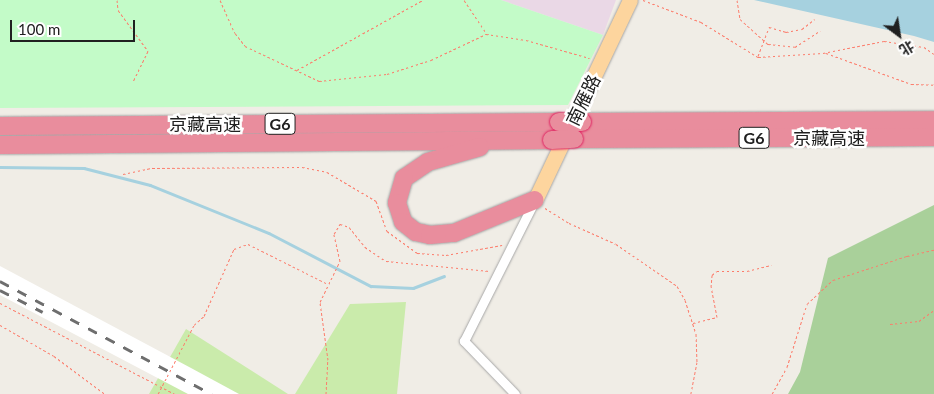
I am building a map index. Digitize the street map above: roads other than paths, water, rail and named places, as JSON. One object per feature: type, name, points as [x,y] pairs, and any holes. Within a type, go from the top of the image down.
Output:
[{"type":"highway","name":"京藏高速","points":[[0,126],[934,120]]},
{"type":"highway","name":"京藏高速","points":[[0,145],[934,137]]},
{"type":"highway","points":[[505,140],[415,168],[404,178],[399,190],[397,203],[404,222],[416,232],[448,234],[535,200]]},
{"type":"main road","name":"南雁路","points":[[535,200],[630,0]]},
{"type":"street","points":[[515,394],[464,341],[535,200]]},
{"type":"water","points":[[754,0],[934,0],[934,42],[914,36]]},
{"type":"waterway","points":[[0,167],[84,168],[150,185],[269,233],[371,286],[413,288],[444,276]]},
{"type":"railway","points":[[0,281],[212,394]]},
{"type":"railway","points":[[0,290],[43,312]]}]
